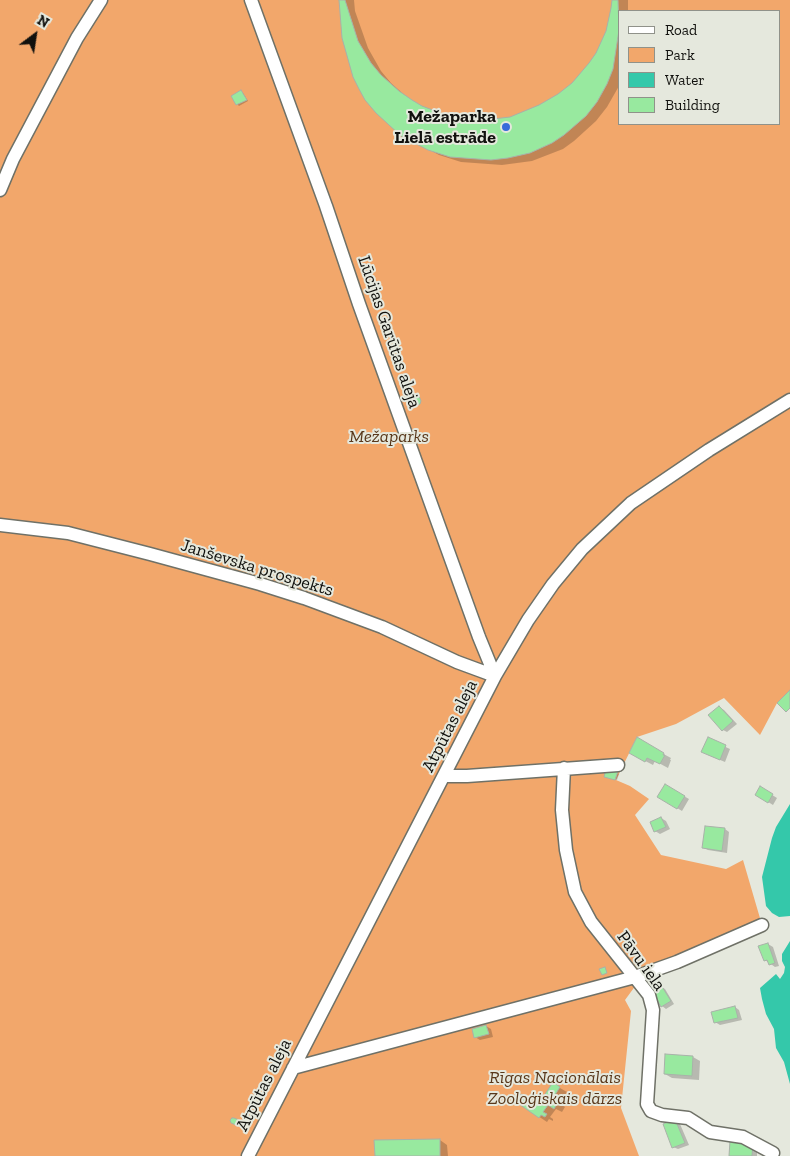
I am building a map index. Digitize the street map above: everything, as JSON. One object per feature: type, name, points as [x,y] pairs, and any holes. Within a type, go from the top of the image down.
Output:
[{"type":"street","points":[[0,190],[13,159],[77,38],[101,0]]},
{"type":"street","name":"Lūcijas Garūtas aleja","points":[[251,0],[466,603],[495,676]]},
{"type":"street","name":"Atpūtas aleja","points":[[248,1156],[495,676],[528,620],[553,584],[582,549],[635,501],[709,450],[790,400]]},
{"type":"street","name":"Janševska prospekts","points":[[0,525],[68,533],[260,584],[382,627],[457,662],[495,676]]},
{"type":"street","points":[[444,776],[618,765]]},
{"type":"street","name":"Pāvu iela","points":[[564,768],[562,810],[566,850],[575,892],[591,922],[649,995],[654,1010],[647,1104],[651,1111],[662,1115],[688,1118],[710,1132],[743,1137],[773,1153]]},
{"type":"street","points":[[293,1068],[635,977],[677,962],[762,925]]},
{"type":"green space","name":"Mežaparks","points":[[0,0],[790,0],[790,690],[777,703],[760,735],[724,698],[676,724],[637,737],[616,780],[630,786],[649,799],[635,815],[661,855],[726,869],[743,860],[762,925],[647,970],[625,1000],[631,1011],[621,1108],[639,1156],[0,1156]]},
{"type":"water","points":[[790,804],[790,916],[779,917],[766,906],[762,877],[776,827]]},
{"type":"water","points":[[790,941],[790,1084],[784,1062],[776,1048],[774,1029],[766,1014],[760,988],[776,974],[780,979],[784,973],[785,967],[782,961],[782,954]]},
{"type":"building","points":[[339,0],[345,0],[358,41],[371,63],[399,91],[422,106],[446,115],[479,119],[510,117],[539,105],[572,83],[596,53],[606,31],[612,0],[618,0],[618,36],[613,69],[597,102],[586,116],[552,143],[530,153],[508,158],[491,160],[450,157],[428,150],[401,136],[365,100],[353,77],[342,38]]},
{"type":"building","points":[[241,90],[247,100],[236,105],[231,96]]},
{"type":"building","points":[[417,395],[421,401],[418,405],[414,398]]},
{"type":"building","points":[[790,690],[790,708],[786,712],[777,703]]},
{"type":"building","points":[[719,706],[733,721],[722,731],[708,715]]},
{"type":"building","points":[[637,737],[664,753],[663,755],[665,755],[660,764],[647,758],[645,762],[629,753]]},
{"type":"building","points":[[708,737],[726,745],[720,760],[701,752]]},
{"type":"building","points":[[606,768],[618,771],[615,780],[604,777]]},
{"type":"building","points":[[665,784],[685,796],[677,809],[657,797]]},
{"type":"building","points":[[760,786],[773,794],[768,803],[755,795]]},
{"type":"building","points":[[661,817],[666,827],[654,832],[650,822]]},
{"type":"building","points":[[705,826],[725,828],[722,851],[702,848]]},
{"type":"building","points":[[768,943],[775,963],[769,965],[767,960],[764,961],[758,946]]},
{"type":"building","points":[[605,967],[607,973],[602,975],[599,969]]},
{"type":"building","points":[[661,985],[671,1001],[661,1007],[651,988]]},
{"type":"building","points":[[735,1006],[738,1018],[714,1023],[711,1012]]},
{"type":"building","points":[[486,1025],[489,1034],[474,1038],[472,1029]]},
{"type":"building","points":[[665,1054],[693,1056],[692,1076],[664,1074]]},
{"type":"building","points":[[553,1082],[560,1087],[553,1098],[558,1102],[554,1109],[548,1105],[543,1112],[547,1114],[545,1117],[541,1115],[539,1118],[516,1102],[521,1094],[535,1104],[538,1100],[540,1102]]},
{"type":"building","points":[[232,1118],[239,1120],[240,1123],[236,1125],[231,1123],[230,1120]]},
{"type":"building","points":[[675,1119],[685,1143],[672,1148],[663,1124]]},
{"type":"building","points":[[440,1139],[440,1156],[375,1156],[374,1140]]},
{"type":"building","points":[[730,1141],[753,1143],[752,1156],[729,1156]]},
{"type":"place","name":"Mežaparka Lielā estrāde","points":[[506,127]]},
{"type":"park label","name":"Rīgas Nacionālais Zooloģiskais dārzs","points":[[555,1088]]}]
